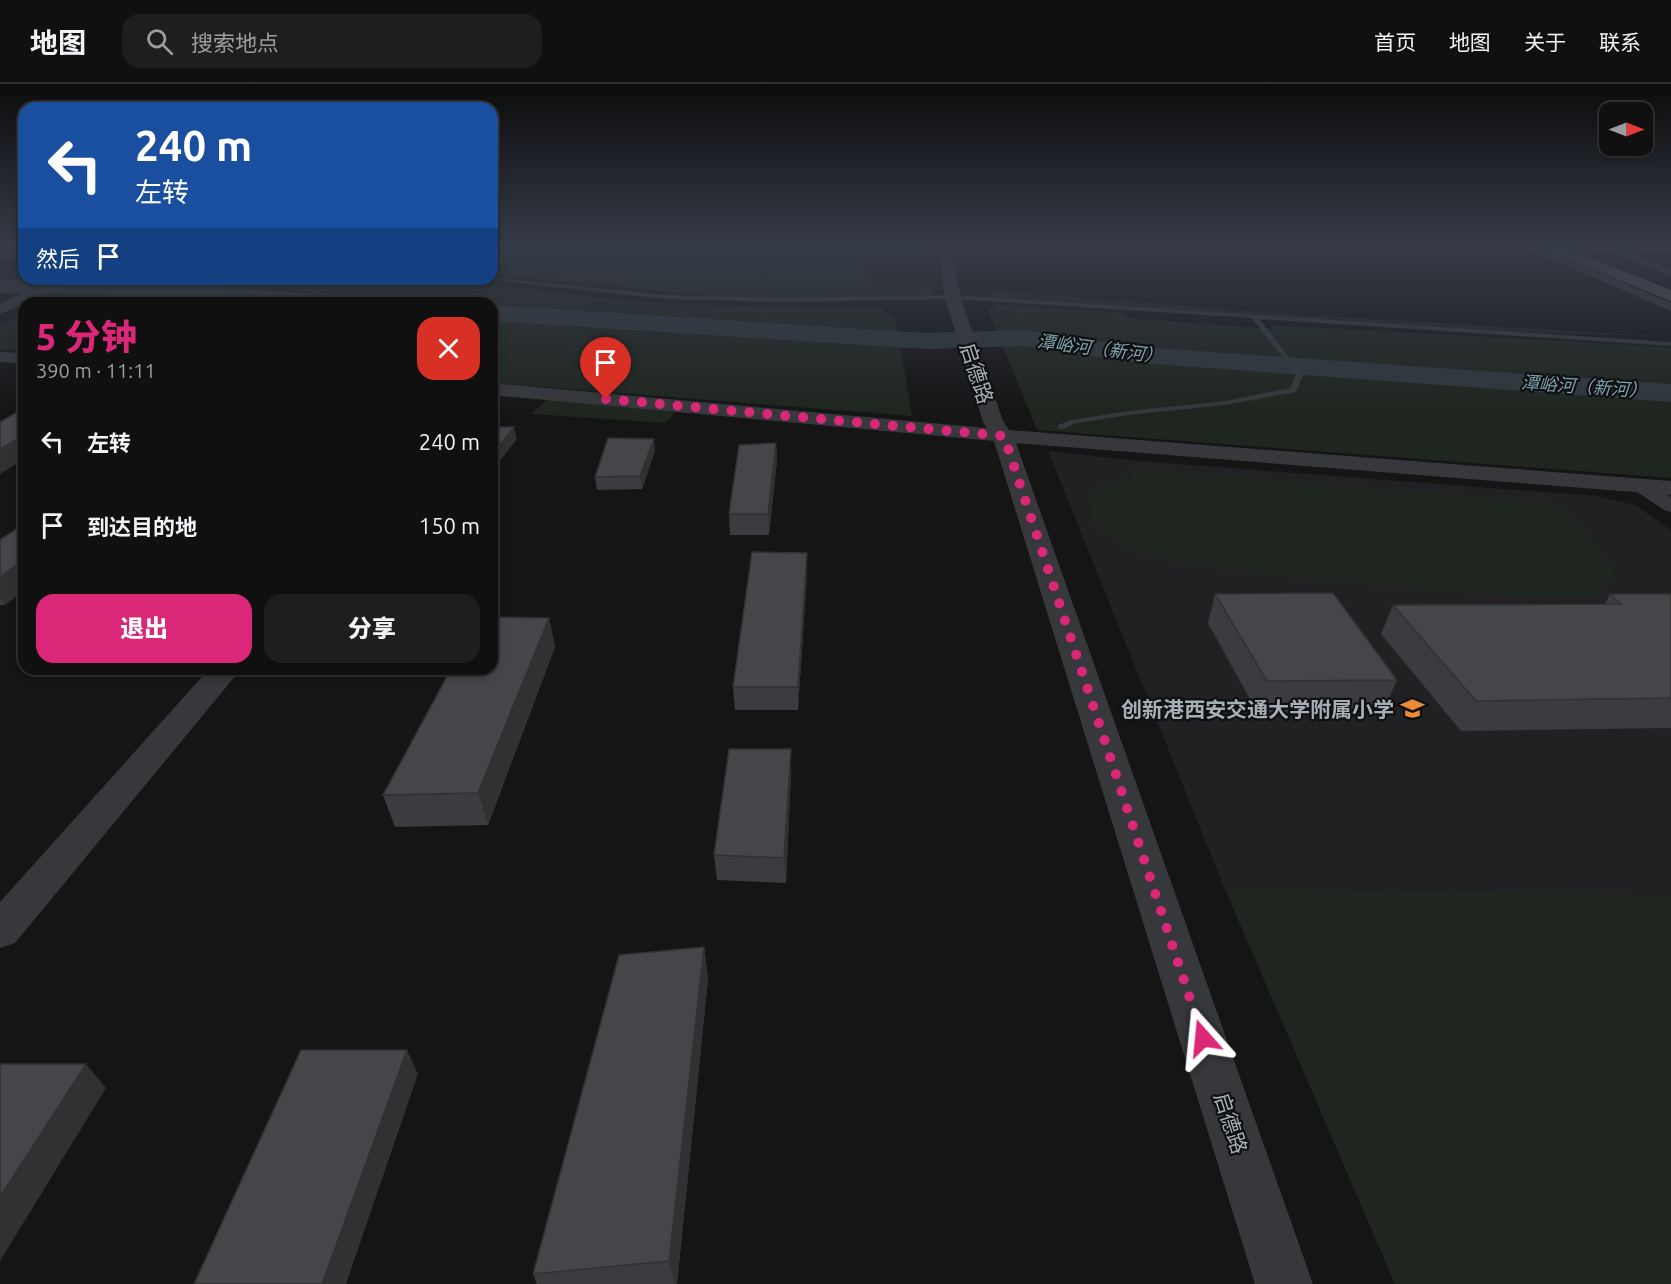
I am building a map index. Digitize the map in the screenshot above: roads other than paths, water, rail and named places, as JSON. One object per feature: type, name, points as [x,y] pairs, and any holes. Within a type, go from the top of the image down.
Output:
[{"type":"street","name":"启德路","points":[[954,300],[1284,1284]]},
{"type":"street","points":[[1654,300],[1671,307]]},
{"type":"street","points":[[0,309],[18,301]]},
{"type":"street","points":[[0,357],[18,358]]},
{"type":"street","points":[[498,389],[998,429],[1671,488]]},
{"type":"street","points":[[1641,486],[1671,506]]},
{"type":"street","points":[[0,932],[221,675]]},
{"type":"lane","points":[[985,300],[1671,344]]},
{"type":"lane","points":[[1061,427],[1071,423],[1128,413],[1225,403],[1293,390],[1300,375],[1254,317]]},
{"type":"waterway","name":"潭峪河（新河）","points":[[498,313],[927,341],[1023,338],[1141,355],[1671,393]]},
{"type":"place","name":"创新港西安交通大学附属小学","points":[[1412,709]]}]
